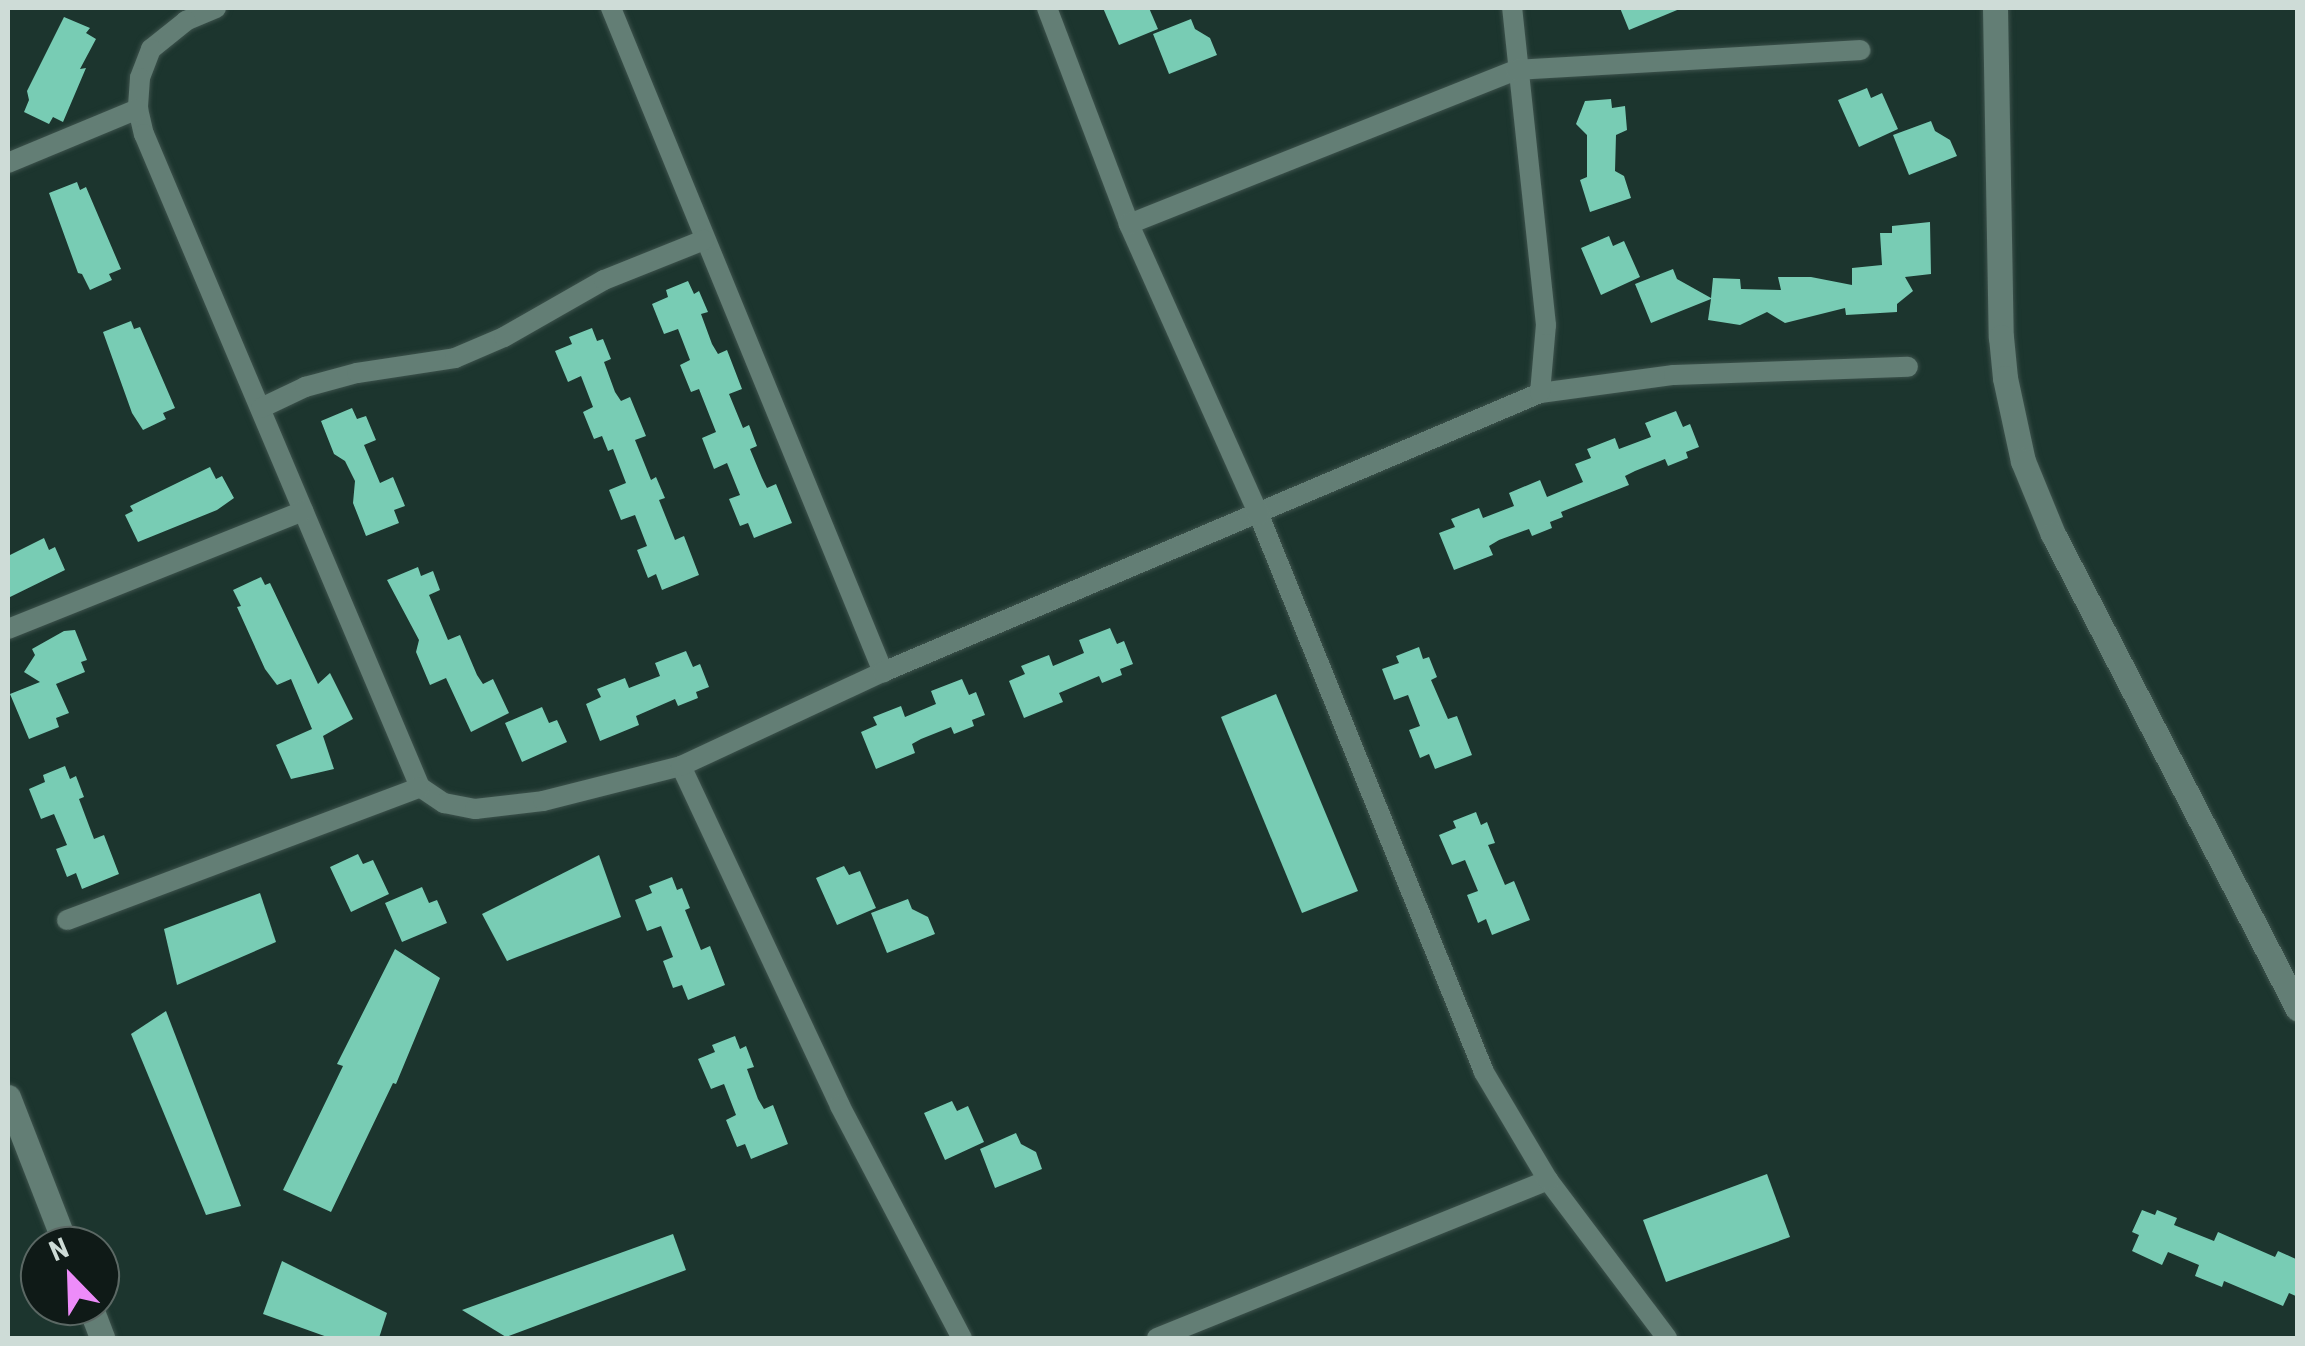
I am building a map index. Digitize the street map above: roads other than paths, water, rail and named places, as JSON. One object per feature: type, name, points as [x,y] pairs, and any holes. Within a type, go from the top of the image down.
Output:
[{"type":"street","points":[[216,8],[177,28],[151,49],[140,78],[138,109],[144,134],[420,787],[444,803],[475,809],[543,801],[681,766],[884,672],[1540,393],[1674,375],[1908,367]]},
{"type":"street","points":[[611,8],[884,672]]},
{"type":"street","points":[[1048,8],[1130,224],[1258,515],[1484,1072],[1548,1180],[1666,1338]]},
{"type":"street","points":[[1512,8],[1546,325],[1540,393]]},
{"type":"street","points":[[1995,8],[2002,337],[2005,378],[2023,461],[2053,534],[2298,1010]]},
{"type":"street","points":[[1130,224],[1516,70],[1860,50]]},
{"type":"street","points":[[8,163],[138,109]]},
{"type":"street","points":[[261,408],[305,387],[357,373],[455,358],[504,337],[604,280],[704,240]]},
{"type":"street","points":[[8,630],[303,511]]},
{"type":"street","points":[[681,766],[840,1106],[962,1338]]},
{"type":"street","points":[[67,920],[420,787]]},
{"type":"street","points":[[8,1097],[58,1226]]},
{"type":"street","points":[[1157,1338],[1548,1180]]}]
